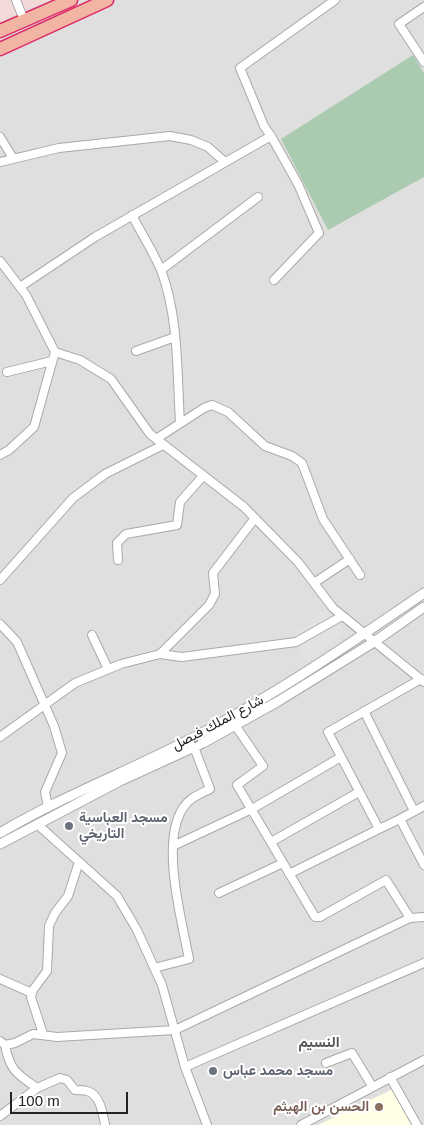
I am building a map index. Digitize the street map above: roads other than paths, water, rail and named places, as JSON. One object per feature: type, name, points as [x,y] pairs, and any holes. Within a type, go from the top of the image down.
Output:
[{"type":"highway","points":[[0,31],[71,0]]},
{"type":"highway","points":[[0,49],[107,0]]},
{"type":"street","points":[[16,0],[24,20]]},
{"type":"street","points":[[274,280],[319,233],[298,184],[264,126],[240,68],[335,0]]},
{"type":"street","points":[[424,7],[399,24],[424,62]]},
{"type":"street","points":[[0,162],[60,148],[170,136],[191,140],[208,148],[225,162]]},
{"type":"street","points":[[20,287],[132,215],[271,136]]},
{"type":"street","points":[[0,137],[13,158]]},
{"type":"street","points":[[161,270],[258,198]]},
{"type":"street","points":[[132,215],[161,270],[175,337],[180,423]]},
{"type":"street","points":[[0,261],[20,287],[54,352],[34,427],[9,450],[0,455]]},
{"type":"street","points":[[0,272],[9,272]]},
{"type":"street","points":[[136,351],[175,337]]},
{"type":"street","points":[[54,352],[80,360],[111,379],[150,434],[244,506],[298,562],[342,616],[422,680],[328,732],[379,829]]},
{"type":"street","points":[[7,372],[52,361]]},
{"type":"street","points":[[156,439],[204,408],[212,405],[236,418],[265,446],[292,456],[302,463],[324,519],[360,575]]},
{"type":"street","points":[[0,580],[73,498],[105,474],[163,445]]},
{"type":"street","points":[[118,560],[117,543],[126,534],[177,525],[180,502],[203,476]]},
{"type":"street","points":[[160,654],[209,605],[215,594],[213,573],[255,518]]},
{"type":"street","points":[[314,583],[350,559]]},
{"type":"street","name":"شارع الملك فيصل","points":[[0,833],[48,807],[207,730],[273,694],[424,593]]},
{"type":"street","points":[[0,844],[120,781],[194,747],[235,725],[374,642],[424,607]]},
{"type":"street","points":[[0,737],[75,683],[108,669],[160,654],[182,657],[296,642],[342,616]]},
{"type":"street","points":[[0,624],[17,642],[43,705],[54,726],[62,753],[45,792],[48,807]]},
{"type":"street","points":[[92,636],[108,669]]},
{"type":"street","points":[[364,711],[414,811]]},
{"type":"street","points":[[235,725],[263,766],[237,784],[315,917],[320,917],[386,880],[410,918]]},
{"type":"street","points":[[154,968],[189,959],[175,886],[173,846],[176,820],[183,808],[198,794],[210,789],[194,747]]},
{"type":"street","points":[[173,846],[252,809],[341,757]]},
{"type":"street","points":[[271,842],[359,792]]},
{"type":"street","points":[[289,874],[424,806]]},
{"type":"street","points":[[400,819],[424,865]]},
{"type":"street","points":[[37,824],[116,896],[137,930],[162,985],[185,1067],[207,1125]]},
{"type":"street","points":[[43,1034],[32,993],[47,971],[49,926],[55,913],[68,896],[79,862]]},
{"type":"street","points":[[218,894],[283,863]]},
{"type":"street","points":[[37,1088],[10,1067],[3,1043],[15,1043],[34,1034],[57,1037],[175,1030],[410,918],[424,917]]},
{"type":"street","points":[[185,1067],[366,991],[424,963]]},
{"type":"street","points":[[0,980],[32,993]]},
{"type":"street","points":[[326,1063],[352,1053],[372,1086]]},
{"type":"street","points":[[301,1125],[424,1060]]},
{"type":"street","points":[[390,1077],[417,1125]]},
{"type":"street","points":[[0,1116],[37,1088],[60,1078],[67,1080],[75,1090],[88,1091],[101,1106],[106,1125]]},
{"type":"place","name":"مسجد العباسية التاريخي","points":[[69,826]]},
{"type":"place","name":"مسجد محمد عباس","points":[[213,1071]]},
{"type":"place","name":"الحسن بن الهيثم","points":[[379,1107]]},
{"type":"district","name":"النسيم","points":[[319,1043]]}]
